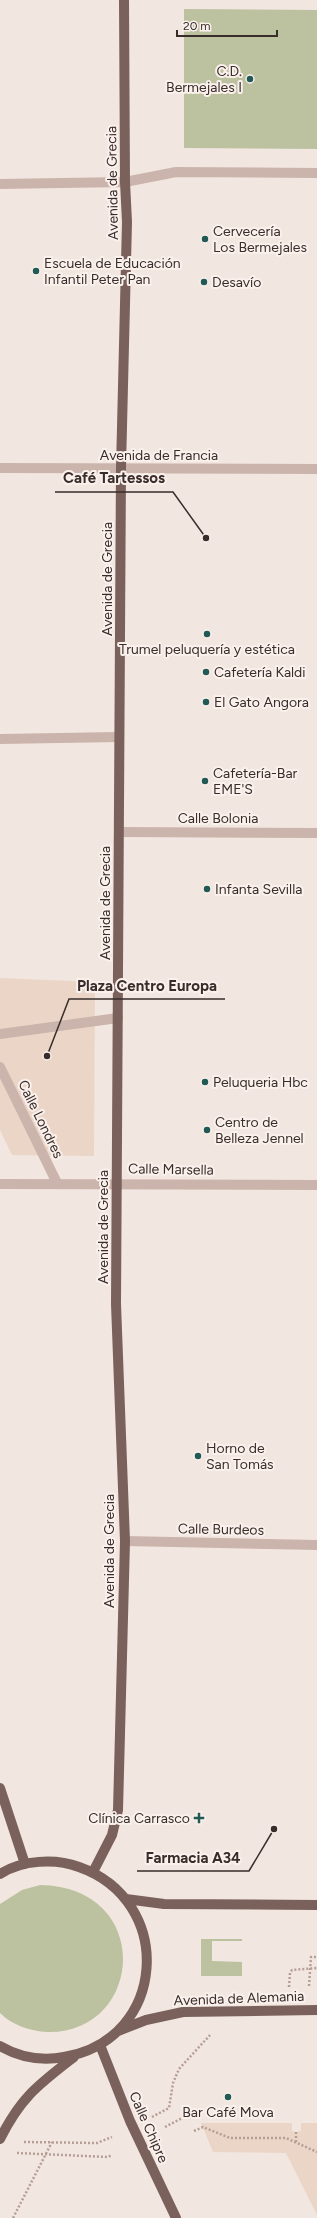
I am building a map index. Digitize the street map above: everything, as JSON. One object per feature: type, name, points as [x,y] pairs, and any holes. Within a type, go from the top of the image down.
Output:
[{"type":"main road","name":"Avenida de Grecia","points":[[93,1872],[112,1835],[118,1810],[125,1541],[116,1304],[121,468],[127,222],[125,182],[124,0]]},
{"type":"main road","points":[[0,1788],[25,1864]]},
{"type":"main road","points":[[0,1874],[25,1864],[60,1862],[93,1872],[105,1879],[126,1899],[137,1917],[144,1936],[147,1957],[147,1971],[140,1998],[130,2016],[117,2032],[100,2045],[76,2055],[53,2059],[30,2058],[0,2046]]},
{"type":"main road","points":[[126,1899],[164,1904],[317,1905]]},
{"type":"main road","name":"Avenida de Alemania","points":[[117,2032],[146,2020],[183,2012],[317,2010]]},
{"type":"main road","name":"Calle Chipre","points":[[100,2045],[130,2122],[176,2218]]},
{"type":"main road","points":[[2,2136],[24,2099],[36,2086],[76,2055]]},
{"type":"street","points":[[0,184],[125,182],[176,172],[317,174]]},
{"type":"street","name":"Avenida de Francia","points":[[0,468],[317,469]]},
{"type":"street","points":[[0,739],[119,737]]},
{"type":"street","name":"Calle Bolonia","points":[[119,832],[317,832]]},
{"type":"street","points":[[0,1034],[118,1018]]},
{"type":"street","name":"Calle Londres","points":[[0,1067],[57,1183]]},
{"type":"street","name":"Calle Marsella","points":[[0,1184],[117,1183],[317,1185]]},
{"type":"street","name":"Calle Burdeos","points":[[125,1541],[317,1545]]},
{"type":"path","points":[[309,1986],[311,1957],[317,1957]]},
{"type":"path","points":[[289,1990],[290,1973],[292,1970],[317,1968]]},
{"type":"path","points":[[158,2114],[168,2108],[173,2083],[179,2069],[212,2034]]},
{"type":"path","points":[[165,2127],[186,2116]]},
{"type":"path","points":[[194,2130],[203,2127],[230,2138],[286,2138],[317,2152]]},
{"type":"path","points":[[296,2132],[296,2142]]},
{"type":"path","points":[[2,2136],[26,2142],[97,2143],[109,2138]]},
{"type":"path","points":[[13,2218],[52,2142]]},
{"type":"path","points":[[14,2151],[46,2155],[108,2157],[112,2155]]},
{"type":"green space","name":"C.D. Bermejales I","points":[[184,9],[317,10],[317,149],[184,148]]},
{"type":"green space","points":[[40,1885],[77,1892],[103,1909],[118,1933],[123,1960],[118,1987],[103,2010],[79,2026],[47,2032],[22,2027],[10,2021],[0,2013],[0,1904],[22,1890]]},
{"type":"green space","points":[[201,1939],[242,1939],[242,1941],[212,1941],[212,1961],[242,1962],[242,1976],[201,1976]]},
{"type":"shaded area","points":[[0,978],[95,982],[94,1156],[12,1155],[0,1130]]},
{"type":"shaded area","points":[[201,2123],[292,2123],[292,2131],[296,2132],[301,2131],[301,2123],[317,2123],[317,2215],[286,2153],[213,2152]]},
{"type":"place","name":"C.D. Bermejales I","points":[[250,79]]},
{"type":"place","name":"Cervecería Los Bermejales","points":[[205,239]]},
{"type":"place","name":"Escuela de Educación Infantil Peter Pan","points":[[36,271]]},
{"type":"place","name":"Desavío","points":[[204,282]]},
{"type":"place","name":"Café Tartessos","points":[[206,538]]},
{"type":"place","name":"Trumel peluquería y estética","points":[[207,634]]},
{"type":"place","name":"Cafetería Kaldi","points":[[206,672]]},
{"type":"place","name":"El Gato Angora","points":[[206,702]]},
{"type":"place","name":"Cafetería-Bar EME'S","points":[[205,781]]},
{"type":"place","name":"Infanta Sevilla","points":[[207,889]]},
{"type":"place","name":"Plaza Centro Europa","points":[[47,1056]]},
{"type":"place","name":"Peluqueria Hbc","points":[[205,1082]]},
{"type":"place","name":"Centro de Belleza Jennel","points":[[207,1130]]},
{"type":"place","name":"Horno de San Tomás","points":[[198,1456]]},
{"type":"place","name":"Clínica Carrasco","points":[[199,1818]]},
{"type":"place","name":"Farmacia A34","points":[[274,1829]]},
{"type":"place","name":"Bar Café Mova","points":[[228,2097]]}]
